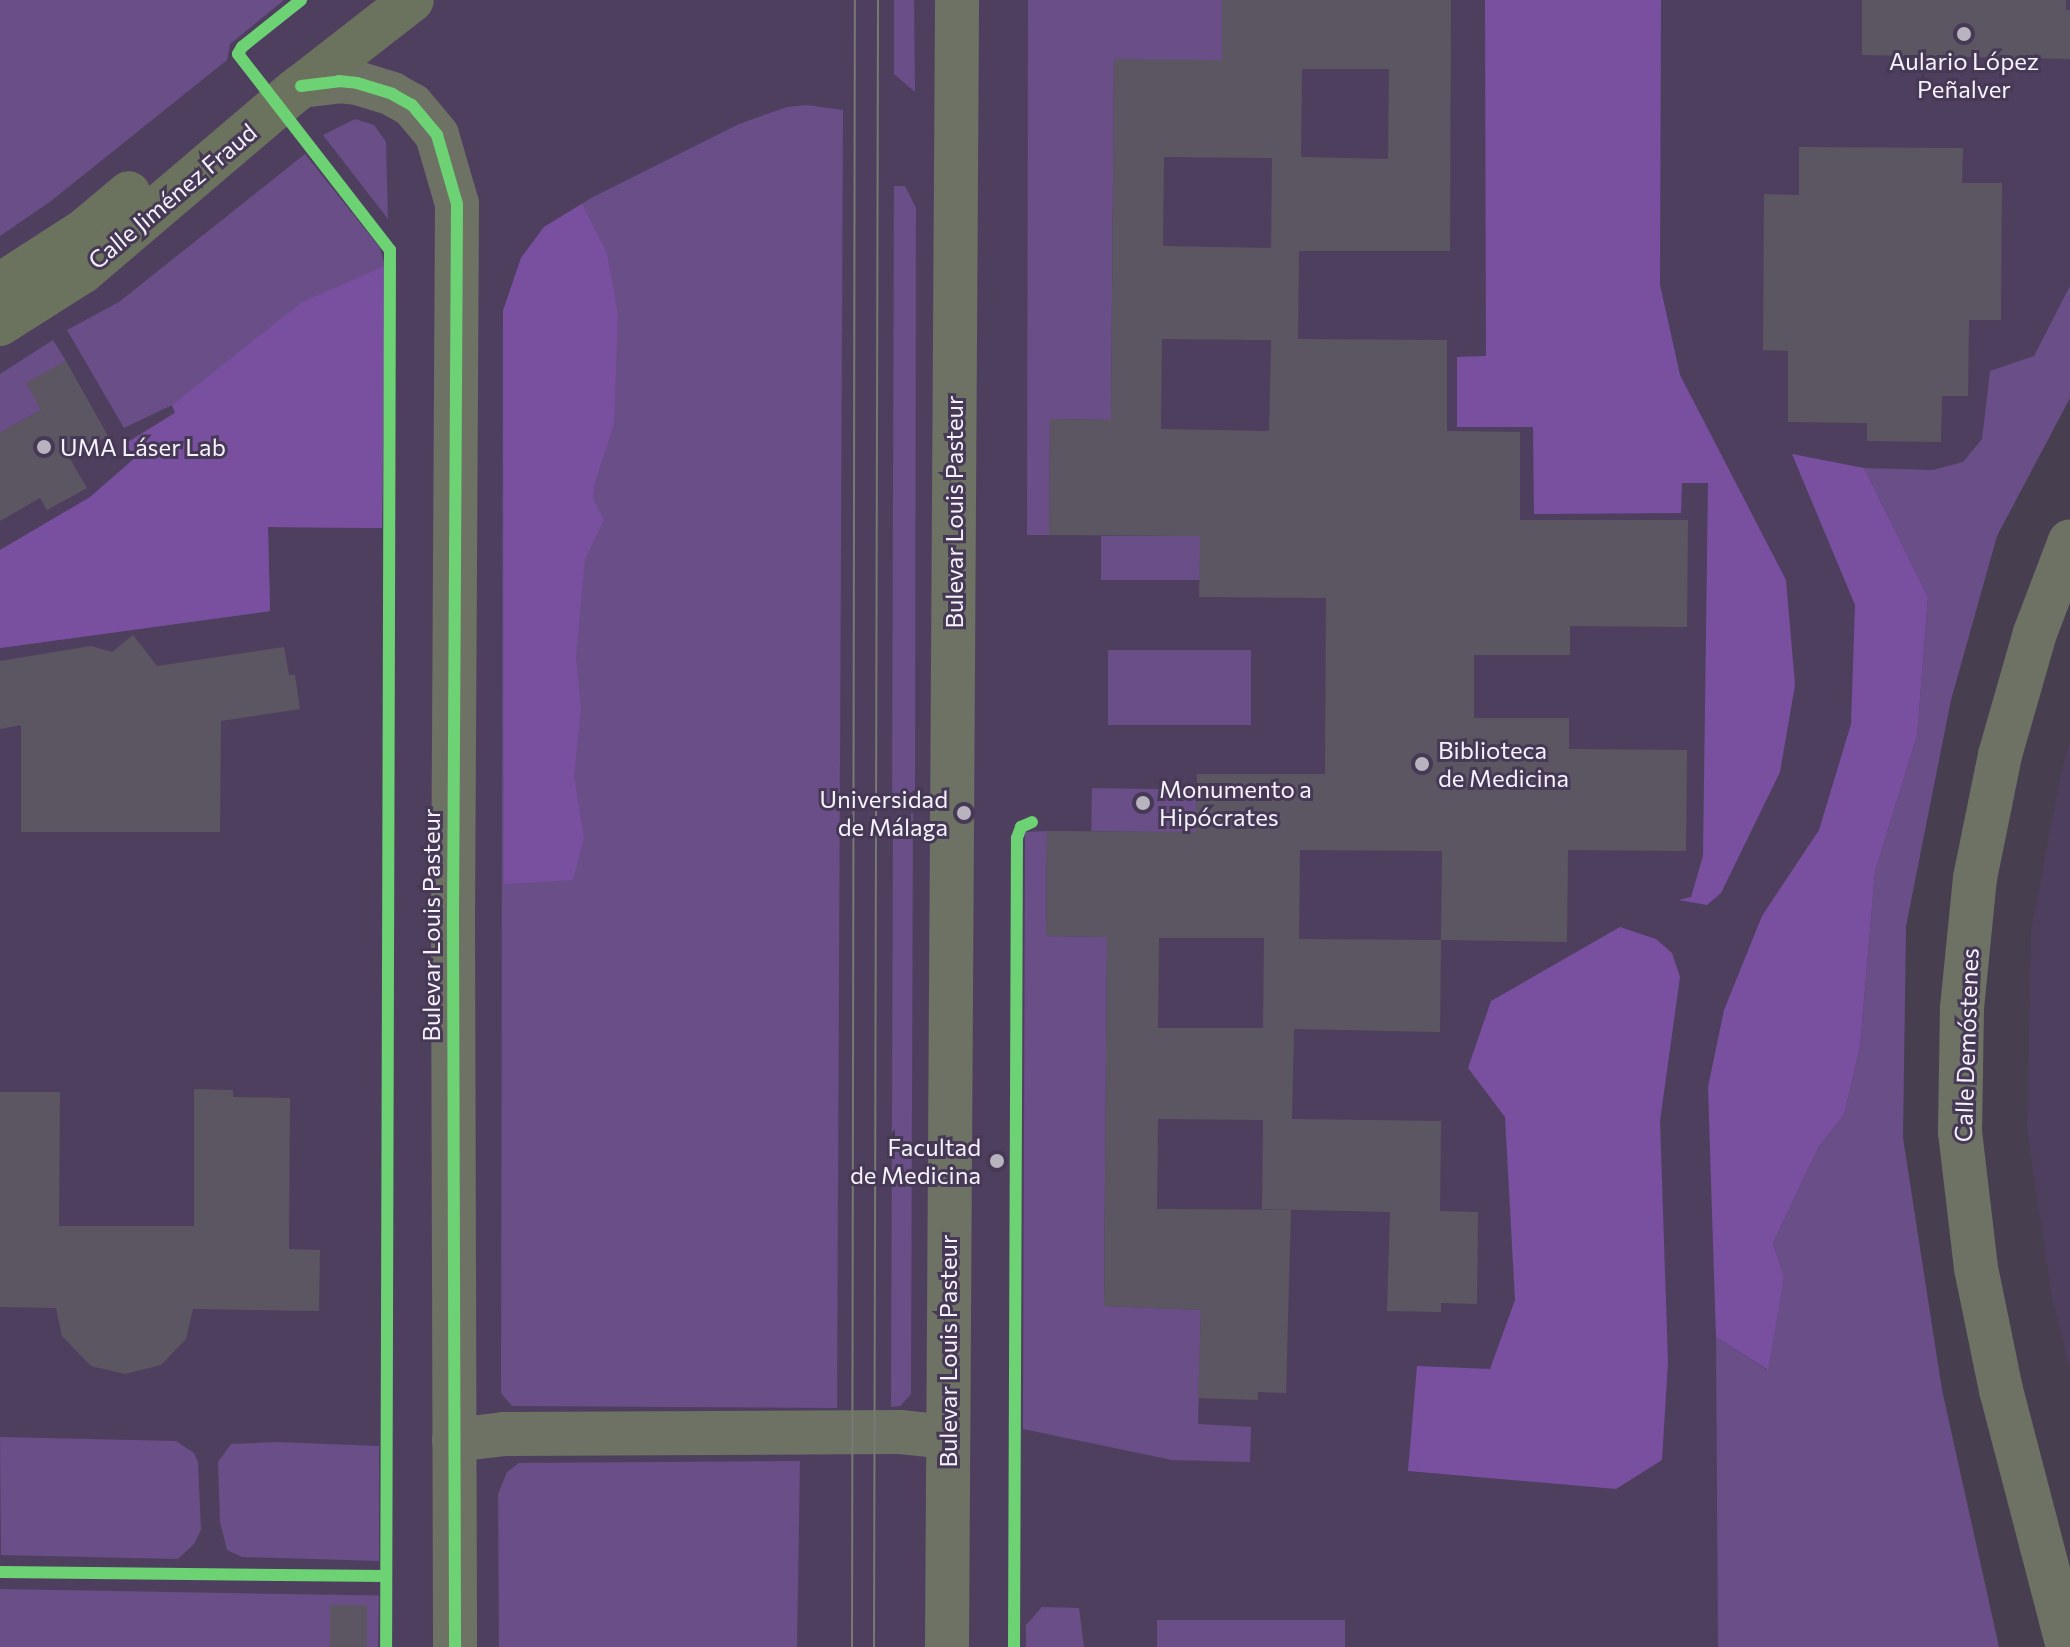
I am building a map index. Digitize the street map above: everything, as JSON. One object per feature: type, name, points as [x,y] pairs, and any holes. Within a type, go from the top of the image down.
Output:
[{"type":"main road","name":"Calle Jiménez Fraud","points":[[0,285],[85,230],[367,0]]},
{"type":"main road","name":"Calle Jiménez Fraud","points":[[0,324],[82,272],[301,86],[412,0]]},
{"type":"street","name":"Bulevar Louis Pasteur","points":[[947,1647],[957,0]]},
{"type":"street","name":"Bulevar Louis Pasteur","points":[[301,86],[339,81],[357,83],[392,94],[412,105],[437,135],[457,204],[455,1647]]},
{"type":"street","name":"Calle Demóstenes","points":[[2068,1647],[2001,1390],[1976,1268],[1960,1132],[1962,1008],[1975,878],[2000,755],[2035,633],[2070,541]]},
{"type":"street","points":[[454,1440],[504,1434],[900,1432],[948,1437]]},
{"type":"shaded area","name":"Universidad de Málaga","points":[[0,0],[2070,0],[2070,398],[1997,536],[1951,700],[1906,926],[1903,1138],[1942,1390],[1999,1647],[0,1647]]},
{"type":"shaded area","points":[[0,0],[284,0],[230,44],[227,60],[51,201],[0,236]]},
{"type":"shaded area","points":[[894,0],[914,0],[915,92],[894,74]]},
{"type":"shaded area","points":[[1028,0],[1222,0],[1222,60],[1114,60],[1111,420],[1050,419],[1049,535],[1027,535]]},
{"type":"shaded area","points":[[1485,0],[1661,0],[1660,285],[1680,375],[1786,580],[1795,685],[1780,772],[1721,893],[1707,905],[1679,900],[1691,897],[1703,856],[1708,483],[1682,483],[1681,513],[1534,514],[1533,427],[1457,427],[1457,357],[1486,356]]},
{"type":"shaded area","points":[[807,105],[843,110],[837,1408],[512,1406],[501,1393],[503,311],[521,258],[544,227],[591,198],[739,124],[787,107]]},
{"type":"shaded area","points":[[355,119],[374,125],[386,142],[388,219],[323,135]]},
{"type":"shaded area","points":[[305,154],[380,248],[385,266],[382,528],[268,527],[270,611],[0,648],[0,550],[90,498],[136,457],[125,444],[176,412],[172,405],[124,428],[67,330],[119,302]]},
{"type":"shaded area","points":[[894,186],[905,186],[916,208],[915,790],[892,803]]},
{"type":"shaded area","points":[[582,204],[607,253],[618,315],[614,424],[595,482],[593,499],[604,520],[585,559],[576,657],[581,709],[574,776],[584,838],[573,880],[504,884],[503,311],[521,258],[544,227]]},
{"type":"shaded area","points":[[385,266],[382,528],[268,527],[270,611],[0,648],[0,550],[90,497],[136,457],[125,444],[175,413],[172,405],[302,302]]},
{"type":"shaded area","points":[[2070,286],[2070,398],[1997,536],[1951,700],[1906,926],[1903,1138],[1942,1390],[1999,1647],[1718,1647],[1716,1337],[1767,1370],[1784,1277],[1773,1243],[1819,1146],[1844,1115],[1860,1047],[1875,871],[1917,736],[1928,597],[1864,468],[1933,470],[1963,462],[1982,439],[1990,371],[2034,356]]},
{"type":"shaded area","points":[[53,340],[66,361],[27,383],[41,410],[0,433],[0,374]]},
{"type":"shaded area","points":[[1792,454],[1864,468],[1928,597],[1917,736],[1875,871],[1860,1047],[1844,1115],[1819,1146],[1773,1243],[1784,1277],[1768,1370],[1716,1337],[1708,1087],[1724,1010],[1762,916],[1819,830],[1851,724],[1855,605]]},
{"type":"shaded area","points":[[1101,536],[1200,536],[1200,580],[1101,580]]},
{"type":"shaded area","points":[[1108,650],[1251,650],[1251,725],[1108,725]]},
{"type":"shaded area","points":[[2070,742],[2070,1368],[2052,1297],[2027,1130],[2031,932],[2061,773]]},
{"type":"shaded area","points":[[1092,788],[1197,790],[1196,833],[1091,831]]},
{"type":"shaded area","points":[[913,813],[911,1394],[900,1406],[891,1407],[893,823]]},
{"type":"shaded area","points":[[1047,831],[1046,936],[1107,937],[1104,1306],[1201,1310],[1198,1424],[1251,1427],[1250,1462],[1172,1460],[1023,1429],[1025,832]]},
{"type":"shaded area","points":[[1620,927],[1656,939],[1672,953],[1680,977],[1660,1121],[1668,1362],[1662,1460],[1616,1489],[1408,1471],[1417,1366],[1490,1369],[1515,1300],[1505,1117],[1468,1068],[1491,1001]]},
{"type":"shaded area","points":[[0,1437],[176,1441],[194,1453],[198,1462],[201,1530],[194,1544],[178,1559],[1,1555]]},
{"type":"shaded area","points":[[277,1442],[379,1446],[379,1561],[242,1557],[227,1550],[220,1522],[218,1462],[231,1444]]},
{"type":"shaded area","points":[[800,1461],[797,1647],[499,1647],[498,1494],[507,1472],[519,1463]]},
{"type":"shaded area","points":[[0,1589],[379,1596],[378,1647],[0,1647]]},
{"type":"shaded area","points":[[1042,1607],[1079,1608],[1084,1647],[1026,1647],[1026,1625]]},
{"type":"shaded area","points":[[1157,1620],[1345,1620],[1345,1647],[1157,1647]]},
{"type":"building","points":[[1222,0],[1451,0],[1450,251],[1299,251],[1298,339],[1447,340],[1447,431],[1520,432],[1520,520],[1688,520],[1687,627],[1570,626],[1570,655],[1474,655],[1474,718],[1569,718],[1569,749],[1687,750],[1686,851],[1568,850],[1567,942],[1441,940],[1440,1032],[1294,1029],[1292,1119],[1441,1121],[1440,1211],[1478,1212],[1477,1304],[1441,1303],[1441,1312],[1387,1311],[1390,1212],[1262,1209],[1263,1120],[1158,1119],[1157,1209],[1291,1210],[1286,1393],[1258,1392],[1258,1400],[1198,1398],[1201,1310],[1104,1306],[1107,937],[1046,936],[1047,831],[1196,832],[1197,774],[1325,774],[1326,598],[1199,597],[1200,536],[1049,535],[1050,419],[1111,420],[1114,59],[1222,60]],"holes":[[[1302,69],[1389,69],[1388,159],[1301,157]],[[1164,157],[1272,158],[1271,248],[1163,246]],[[1162,339],[1271,340],[1269,431],[1161,429]],[[1300,850],[1442,851],[1441,940],[1299,939]],[[1159,938],[1264,938],[1263,1028],[1158,1028]]]},
{"type":"building","name":"Aulario López Peñalver","points":[[1862,0],[2066,0],[2066,10],[2070,10],[2070,59],[1862,55]]},
{"type":"building","points":[[1799,147],[1963,148],[1962,183],[2002,183],[2001,320],[1969,320],[1968,396],[1942,396],[1941,442],[1867,441],[1867,423],[1788,422],[1788,351],[1763,350],[1764,194],[1799,195]]},
{"type":"building","name":"UMA Láser Lab","points":[[66,361],[108,436],[69,457],[87,488],[47,510],[40,498],[0,521],[0,433],[41,410],[26,383]]},
{"type":"building","points":[[133,635],[157,666],[284,647],[289,675],[295,675],[300,709],[221,721],[220,832],[21,832],[21,725],[0,729],[0,661],[91,646],[112,652]]},
{"type":"building","points":[[194,1089],[233,1090],[233,1097],[290,1098],[289,1249],[320,1250],[319,1311],[193,1309],[186,1339],[161,1365],[125,1374],[91,1366],[62,1336],[56,1308],[0,1307],[0,1092],[60,1092],[59,1226],[194,1226]]},
{"type":"building","points":[[330,1605],[367,1605],[367,1647],[330,1647]]},
{"type":"tram line","points":[[852,1647],[855,0]]},
{"type":"tram line","points":[[874,1647],[878,0]]},
{"type":"cycle path","points":[[301,0],[242,47],[238,54],[390,250],[386,1647]]},
{"type":"cycle path","points":[[301,86],[339,81],[357,83],[392,94],[412,105],[437,135],[457,204],[453,915],[455,1647]]},
{"type":"cycle path","points":[[1014,1647],[1017,838],[1021,827],[1032,822]]},
{"type":"cycle path","points":[[0,1572],[385,1576]]},
{"type":"place","name":"Aulario López Peñalver","points":[[1964,34]]},
{"type":"place","name":"UMA Láser Lab","points":[[44,447]]},
{"type":"place","name":"Biblioteca de Medicina","points":[[1422,764]]},
{"type":"place","name":"Monumento a Hipócrates","points":[[1143,803]]},
{"type":"place","name":"Universidad de Málaga","points":[[964,813]]},
{"type":"place","name":"Facultad de Medicina","points":[[997,1161]]}]
